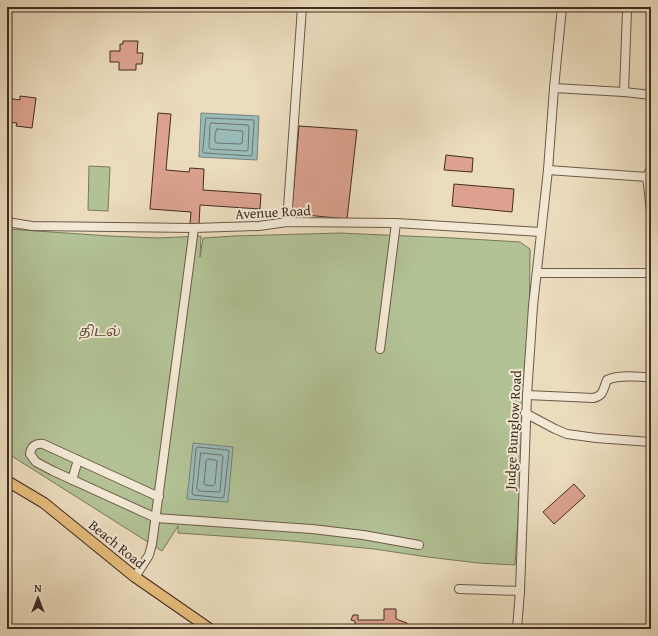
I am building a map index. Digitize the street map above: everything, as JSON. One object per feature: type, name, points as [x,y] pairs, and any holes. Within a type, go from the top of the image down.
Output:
[{"type":"main road","name":"Beach Road","points":[[7,481],[44,503],[135,578],[210,629]]},
{"type":"street","points":[[287,222],[302,7]]},
{"type":"street","name":"Judge Bunglow Road","points":[[517,629],[520,591],[525,413],[533,306],[548,170],[562,7]]},
{"type":"street","points":[[624,92],[627,10]]},
{"type":"street","points":[[554,88],[651,95]]},
{"type":"street","points":[[651,167],[647,177],[651,211]]},
{"type":"street","points":[[548,170],[647,177]]},
{"type":"street","name":"Avenue Road","points":[[7,222],[32,226],[194,228],[259,226],[287,222],[396,223],[541,232]]},
{"type":"street","points":[[380,349],[396,223]]},
{"type":"street","points":[[135,578],[149,555],[152,544],[194,228]]},
{"type":"street","points":[[537,273],[651,273]]},
{"type":"street","points":[[527,395],[593,398],[598,397],[602,393],[607,380],[611,378],[651,377]]},
{"type":"street","points":[[525,413],[567,434],[596,438],[651,442]]},
{"type":"street","points":[[159,497],[44,444],[35,444],[30,450],[30,454],[36,462],[156,518],[312,529],[363,535],[419,545]]},
{"type":"street","points":[[72,480],[78,460]]},
{"type":"street","points":[[459,589],[520,591]]},
{"type":"green space","points":[[89,166],[110,167],[108,211],[88,210]]},
{"type":"green space","name":"திடல்","points":[[7,229],[158,238],[201,236],[200,257],[203,238],[234,236],[339,233],[520,242],[530,249],[529,350],[515,565],[478,563],[374,549],[293,541],[178,533],[178,526],[162,551],[7,453]]},
{"type":"water","points":[[201,113],[259,116],[257,160],[199,157]]},
{"type":"water","points":[[193,443],[233,447],[228,502],[187,499]]},
{"type":"building","points":[[123,41],[138,41],[137,53],[143,53],[142,64],[136,64],[136,70],[119,70],[119,62],[110,62],[110,51],[120,51],[120,44],[123,44]]},
{"type":"building","points":[[20,96],[36,98],[32,128],[16,126],[17,123],[7,122],[7,98],[20,100]]},
{"type":"building","points":[[158,113],[171,114],[166,170],[189,172],[190,168],[204,169],[203,190],[261,194],[260,209],[200,205],[199,225],[190,224],[191,212],[150,209]]},
{"type":"building","points":[[299,126],[357,130],[347,219],[295,214],[292,209]]},
{"type":"building","points":[[446,155],[473,158],[472,172],[444,170]]},
{"type":"building","points":[[454,184],[514,189],[512,212],[452,206]]},
{"type":"building","points":[[574,484],[585,496],[554,524],[543,512]]},
{"type":"building","points":[[384,609],[396,609],[396,619],[407,623],[407,629],[355,629],[355,621],[351,620],[353,615],[358,615],[358,620],[384,620]]}]
